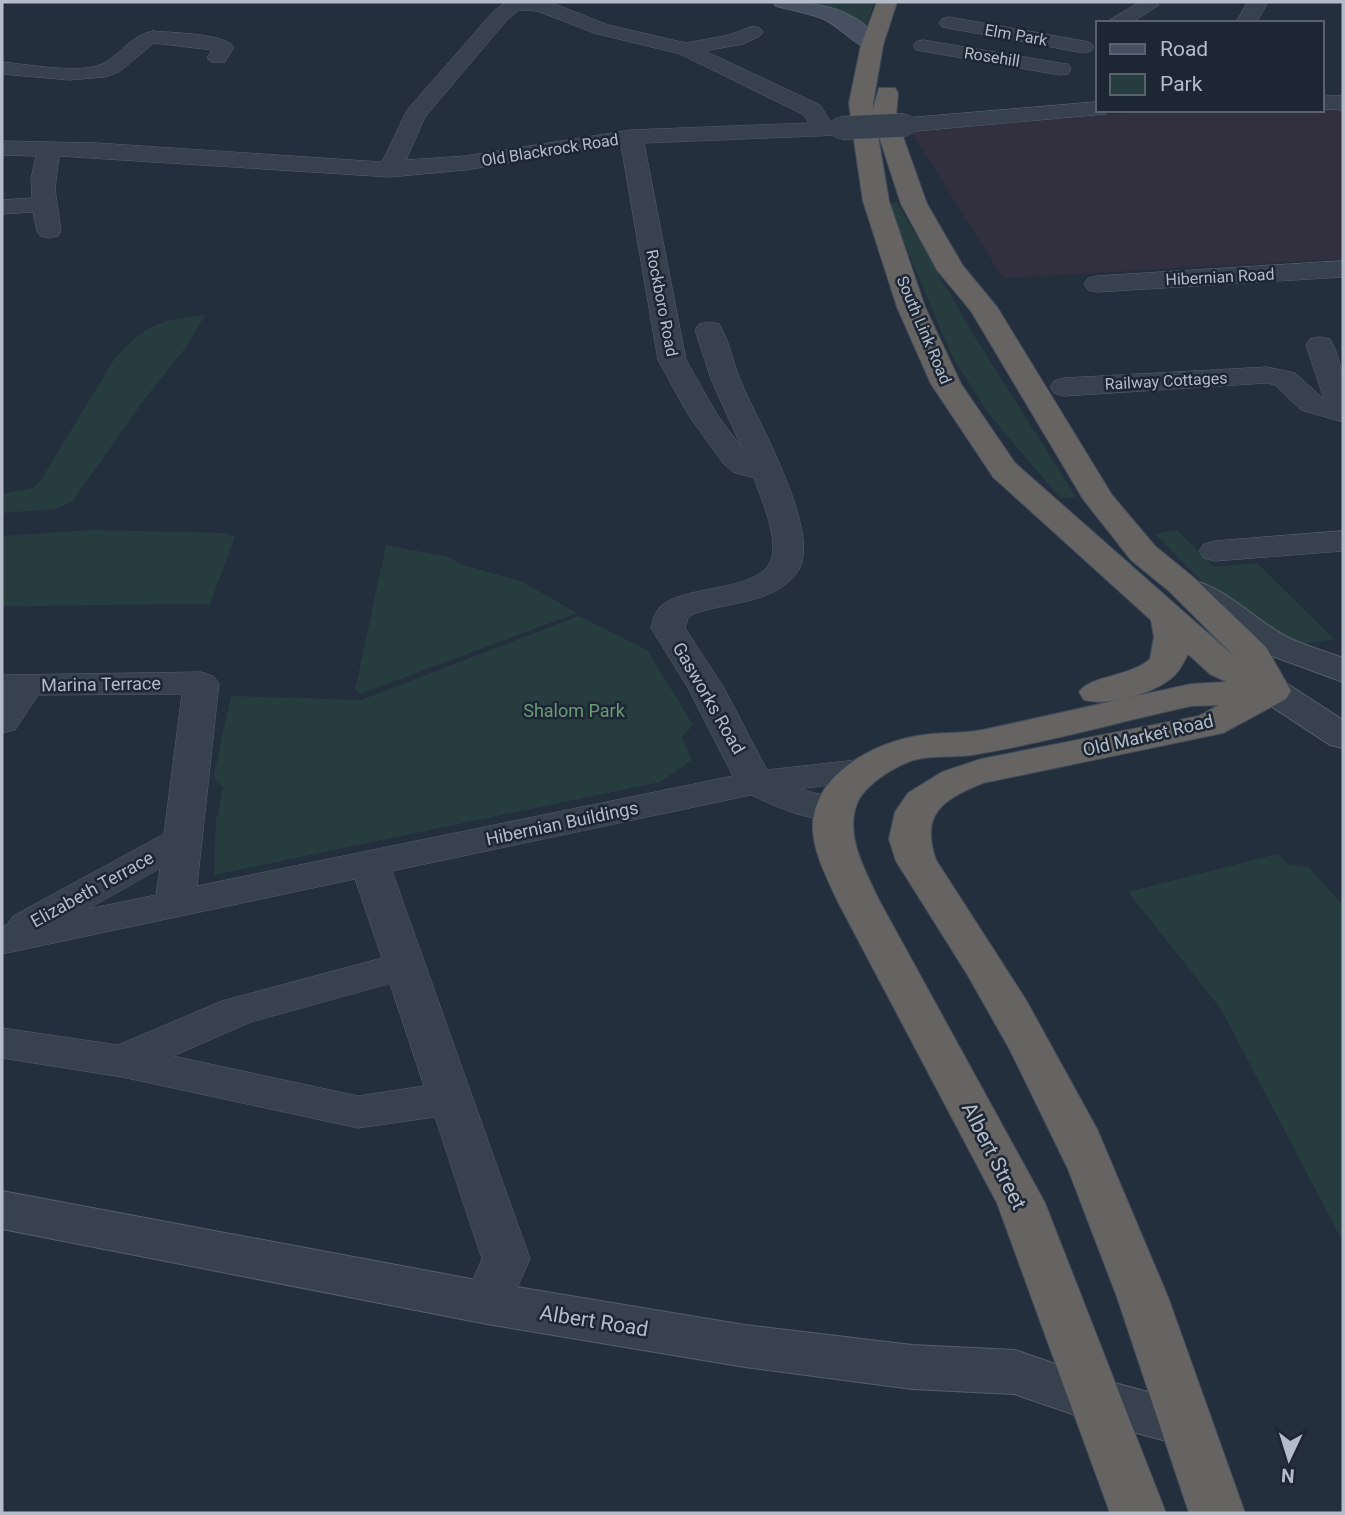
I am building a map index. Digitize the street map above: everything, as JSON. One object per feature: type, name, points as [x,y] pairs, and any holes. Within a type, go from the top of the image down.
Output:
[{"type":"highway","name":"South Link Road","points":[[887,2],[882,56],[861,103],[876,201],[911,307],[946,384],[1004,470],[1223,666],[1273,691]]},
{"type":"highway","points":[[882,56],[884,117],[914,204],[951,270],[983,307],[1099,499],[1143,553],[1181,584],[1253,655],[1273,691]]},
{"type":"highway","name":"Old Market Road","points":[[923,746],[951,728],[1153,675],[1164,666],[1174,648],[1168,618]]},
{"type":"highway","name":"Old Market Road","points":[[835,810],[842,793],[865,770],[894,754],[923,746],[970,744],[1191,695],[1273,691]]},
{"type":"highway","name":"Old Market Road","points":[[1185,1423],[1127,1256],[1092,1169],[1063,1107],[995,986],[916,861],[909,839],[918,810],[926,798],[940,787],[959,778],[981,771],[1210,724],[1273,691]]},
{"type":"highway","name":"Albert Street","points":[[835,810],[833,831],[839,857],[859,902],[1020,1203],[1138,1513]]},
{"type":"highway","points":[[1185,1423],[1217,1513]]},
{"type":"main road","points":[[783,2],[831,14],[859,30],[882,56]]},
{"type":"street","points":[[1247,21],[1258,2]]},
{"type":"street","points":[[390,170],[415,115],[424,102],[500,16],[519,4],[546,6],[601,29],[687,50],[812,110],[833,128]]},
{"type":"street","points":[[1120,21],[1149,5]]},
{"type":"street","name":"Elm Park","points":[[949,23],[1091,42]]},
{"type":"street","points":[[687,50],[707,43],[736,42],[753,32]]},
{"type":"street","points":[[2,68],[88,73],[105,71],[143,39],[153,37],[217,44],[223,47],[218,58]]},
{"type":"street","points":[[1037,97],[1060,69],[1091,42]]},
{"type":"street","name":"Rosehill","points":[[923,46],[1060,69]]},
{"type":"street","name":"Old Blackrock Road","points":[[2,148],[51,148],[351,170],[390,170],[496,159],[631,137],[905,125],[1037,97],[1096,109]]},
{"type":"street","points":[[1324,102],[1343,103]]},
{"type":"street","name":"Rockboro Road","points":[[631,137],[672,360],[679,376],[726,447],[742,465],[768,472]]},
{"type":"street","points":[[49,231],[44,164],[51,148]]},
{"type":"street","points":[[2,207],[45,204]]},
{"type":"street","name":"Hibernian Road","points":[[1097,284],[1343,269]]},
{"type":"street","name":"Gasworks Road","points":[[709,330],[727,384],[768,472],[787,537],[789,557],[785,567],[757,586],[681,607],[671,614],[668,628],[706,688],[755,782]]},
{"type":"street","points":[[1320,345],[1343,413]]},
{"type":"street","points":[[1267,375],[1285,379],[1311,404],[1343,413]]},
{"type":"street","name":"Railway Cottages","points":[[1064,387],[1267,375]]},
{"type":"street","points":[[1215,551],[1343,541]]},
{"type":"street","points":[[1181,584],[1224,609],[1273,644],[1343,671]]},
{"type":"street","points":[[1273,691],[1343,671]]},
{"type":"street","name":"Marina Terrace","points":[[14,685],[201,683]]},
{"type":"street","name":"Elizabeth Terrace","points":[[174,906],[201,683]]},
{"type":"street","points":[[2,722],[14,685]]},
{"type":"street","points":[[1273,691],[1343,737]]},
{"type":"street","name":"Hibernian Buildings","points":[[2,939],[174,906],[755,782],[865,770]]},
{"type":"street","points":[[755,782],[793,800],[835,810]]},
{"type":"street","name":"Elizabeth Terrace","points":[[2,939],[182,840]]},
{"type":"street","points":[[370,864],[506,1259],[486,1303]]},
{"type":"street","points":[[122,1062],[237,1011],[405,966]]},
{"type":"street","points":[[2,1043],[122,1062],[358,1112],[451,1098]]},
{"type":"street","name":"Albert Road","points":[[2,1210],[486,1303],[745,1346],[886,1364],[1015,1372],[1096,1400],[1185,1423]]},
{"type":"shaded area","points":[[1324,107],[1343,108],[1343,259],[1003,278],[911,131],[1136,112],[1324,112]]},
{"type":"green space","points":[[803,2],[875,2],[865,27],[836,11]]},
{"type":"green space","points":[[897,202],[973,334],[1076,497],[1060,498],[988,413],[951,354],[888,204]]},
{"type":"green space","points":[[205,315],[186,347],[146,397],[72,502],[56,509],[2,513],[2,494],[33,488],[41,480],[115,358],[126,346],[136,337],[165,322]]},
{"type":"green space","points":[[92,530],[228,533],[235,537],[210,604],[2,606],[2,536]]},
{"type":"green space","points":[[1177,530],[1214,567],[1257,563],[1334,639],[1304,644],[1288,641],[1212,592],[1155,534]]},
{"type":"green space","points":[[386,545],[449,557],[460,564],[523,582],[577,613],[360,694],[355,690]]},
{"type":"green space","name":"Shalom Park","points":[[579,616],[647,650],[693,725],[682,737],[692,760],[660,782],[214,875],[216,817],[223,787],[217,783],[214,775],[231,696],[361,700]]},
{"type":"green space","points":[[1277,854],[1289,865],[1308,867],[1343,905],[1343,1242],[1221,1009],[1128,892]]}]
